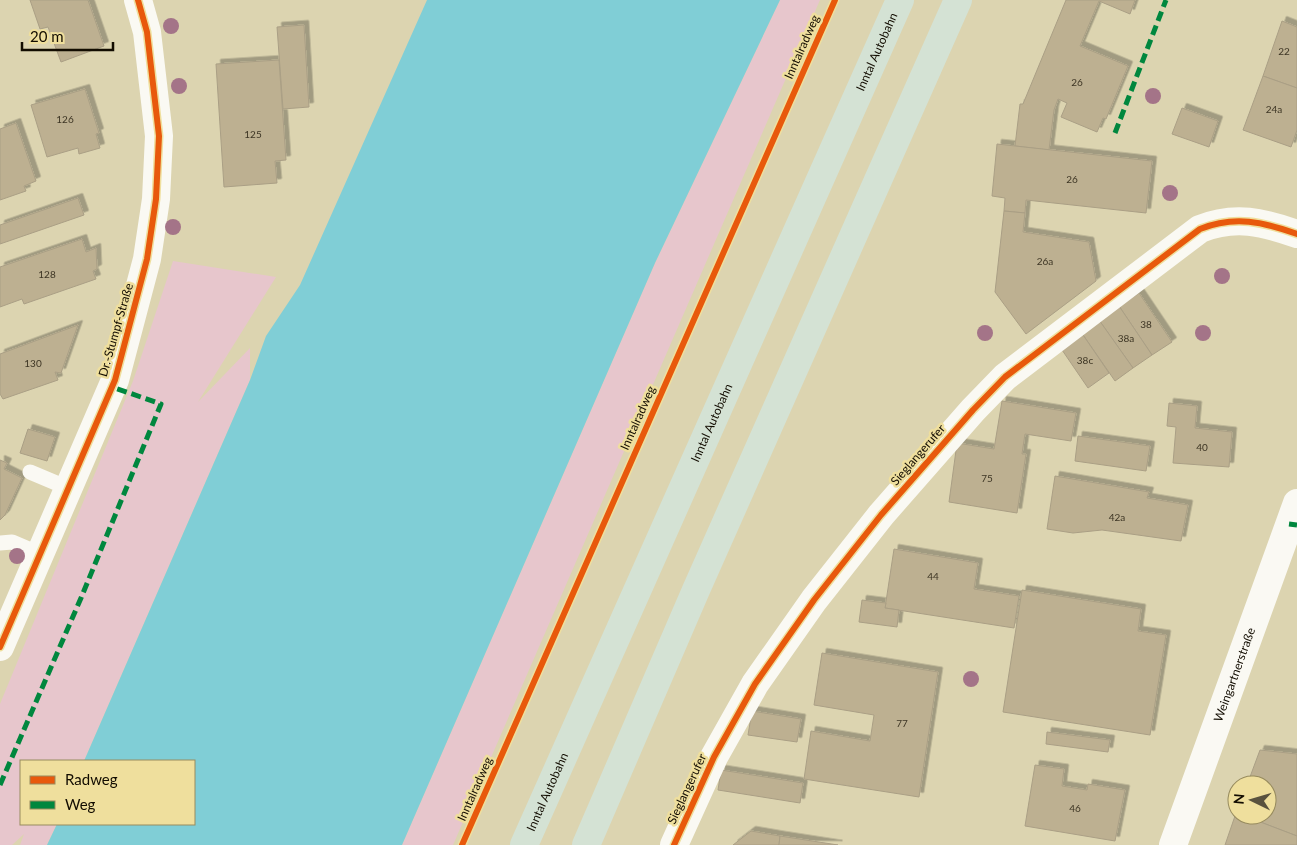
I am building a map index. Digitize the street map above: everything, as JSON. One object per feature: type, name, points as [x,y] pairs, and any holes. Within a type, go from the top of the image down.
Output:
[{"type":"highway","name":"Inntal Autobahn","points":[[524,845],[900,0]]},
{"type":"highway","points":[[586,845],[958,0]]},
{"type":"street","name":"Dr.-Stumpf-Straße","points":[[3,630],[40,554],[115,380],[148,260],[155,208],[159,136],[147,32],[138,0]]},
{"type":"street","name":"Sieglangerufer","points":[[674,845],[736,715],[775,654],[881,515],[973,410],[1024,361],[1200,230],[1222,221],[1271,218],[1297,234]]},
{"type":"street","name":"Weingartnerstraße","points":[[1173,845],[1297,503]]},
{"type":"lane","points":[[30,472],[68,488]]},
{"type":"lane","points":[[0,543],[12,542],[40,554]]},
{"type":"shaded area","points":[[780,0],[820,0],[453,845],[402,845],[655,263]]},
{"type":"shaded area","points":[[173,261],[276,277],[198,402],[250,348],[250,380],[84,760],[20,760],[20,825],[57,825],[47,845],[20,845],[24,834],[12,845],[0,845],[0,704],[133,381]]},
{"type":"water","points":[[427,0],[780,0],[655,263],[402,845],[47,845],[57,825],[195,825],[195,760],[84,760],[250,380],[266,336],[300,285]]},
{"type":"building","points":[[30,0],[88,0],[104,46],[61,62],[48,27],[40,29]]},
{"type":"building","points":[[1066,0],[1135,0],[1130,14],[1099,1],[1080,46],[1128,66],[1106,119],[1103,118],[1097,132],[1061,117],[1067,103],[1058,99],[1054,110],[1049,150],[1015,146],[1020,104],[1023,104]]},
{"type":"building","points":[[1282,21],[1297,27],[1297,88],[1263,76]]},
{"type":"building","points":[[304,25],[309,107],[283,109],[277,27]]},
{"type":"building","points":[[279,60],[286,160],[275,161],[277,183],[224,187],[216,64]]},
{"type":"building","points":[[1263,76],[1297,88],[1297,130],[1291,147],[1243,130]]},
{"type":"building","points":[[85,89],[99,133],[96,134],[100,148],[79,154],[78,148],[47,157],[31,105]]},
{"type":"building","points":[[1182,108],[1218,121],[1209,147],[1172,134]]},
{"type":"building","points":[[16,123],[36,181],[24,186],[26,191],[0,200],[0,129]]},
{"type":"building","points":[[997,144],[1152,161],[1146,213],[1026,200],[1025,213],[1004,211],[1005,198],[992,196]]},
{"type":"building","points":[[78,198],[84,215],[0,244],[0,225]]},
{"type":"building","points":[[1004,211],[1025,213],[1023,232],[1089,242],[1096,281],[1026,334],[995,292]]},
{"type":"building","points":[[82,239],[86,252],[96,248],[97,269],[93,271],[96,279],[24,304],[22,299],[0,307],[0,267]]},
{"type":"building","points":[[1139,293],[1172,342],[1152,355],[1119,306]]},
{"type":"building","points":[[1119,306],[1152,355],[1133,368],[1099,320]]},
{"type":"building","points":[[1099,320],[1133,368],[1115,381],[1081,332]]},
{"type":"building","points":[[78,325],[61,373],[55,372],[58,380],[3,399],[0,394],[0,354]]},
{"type":"building","points":[[1081,332],[1109,373],[1088,388],[1060,347]]},
{"type":"building","points":[[1002,401],[1076,413],[1071,441],[1025,434],[1022,454],[1026,454],[1017,513],[949,502],[957,443],[994,449]]},
{"type":"building","points":[[1169,403],[1197,406],[1195,428],[1232,432],[1229,467],[1173,463],[1176,427],[1167,426]]},
{"type":"building","points":[[28,429],[55,437],[47,461],[20,453]]},
{"type":"building","points":[[1078,436],[1150,446],[1146,471],[1075,461]]},
{"type":"building","points":[[0,460],[7,463],[4,469],[22,478],[5,515],[0,520]]},
{"type":"building","points":[[1055,476],[1149,492],[1147,498],[1188,505],[1181,541],[1102,530],[1073,533],[1047,529]]},
{"type":"building","points":[[894,549],[978,563],[974,589],[1019,596],[1014,628],[885,608]]},
{"type":"building","points":[[1022,590],[1141,609],[1138,631],[1166,635],[1150,735],[1003,712]]},
{"type":"building","points":[[862,600],[886,603],[885,608],[899,610],[897,627],[859,622]]},
{"type":"building","points":[[822,653],[938,672],[919,797],[804,779],[811,731],[870,741],[874,715],[814,705]]},
{"type":"building","points":[[752,711],[801,719],[797,742],[748,735]]},
{"type":"building","points":[[1047,732],[1110,740],[1108,752],[1046,744]]},
{"type":"building","points":[[1260,750],[1297,754],[1297,836],[1268,825],[1277,825],[1277,775],[1251,775]]},
{"type":"building","points":[[1035,765],[1064,769],[1062,786],[1087,790],[1088,784],[1125,790],[1115,841],[1025,826]]},
{"type":"building","points":[[721,770],[803,783],[800,803],[718,790]]},
{"type":"building","points":[[1232,825],[1268,825],[1297,836],[1297,845],[1225,845]]},
{"type":"building","points":[[751,831],[780,836],[779,845],[733,845]]},
{"type":"building","points":[[780,836],[838,845],[779,845]]},
{"type":"marked path","points":[[1115,133],[1166,0]]},
{"type":"marked path","points":[[0,785],[81,598],[161,404],[112,387]]},
{"type":"marked path","points":[[1289,524],[1297,525]]},
{"type":"cycle path","points":[[0,647],[115,380],[147,259],[156,199],[159,136],[147,32],[138,0]]},
{"type":"cycle path","name":"Inntalradweg","points":[[462,845],[835,0]]},
{"type":"cycle path","points":[[674,845],[714,757],[755,684],[814,600],[881,515],[973,410],[1005,377],[1200,229],[1225,222],[1237,221],[1261,223],[1297,234]]}]
